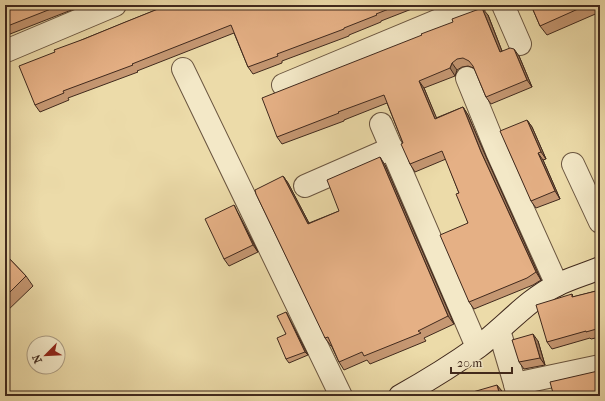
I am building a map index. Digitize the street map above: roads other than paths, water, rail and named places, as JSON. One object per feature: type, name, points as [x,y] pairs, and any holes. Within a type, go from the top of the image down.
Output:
[{"type":"street","points":[[6,51],[115,5]]},
{"type":"street","points":[[283,85],[475,5]]},
{"type":"street","points":[[503,5],[520,44]]},
{"type":"street","points":[[183,69],[341,396]]},
{"type":"street","points":[[467,78],[498,154],[557,285]]},
{"type":"street","points":[[381,124],[477,347]]},
{"type":"street","points":[[305,186],[392,148]]},
{"type":"street","points":[[573,164],[600,222]]},
{"type":"street","points":[[400,396],[477,347],[499,330],[527,304],[557,285],[600,268]]},
{"type":"street","points":[[499,330],[517,390],[600,366]]}]
